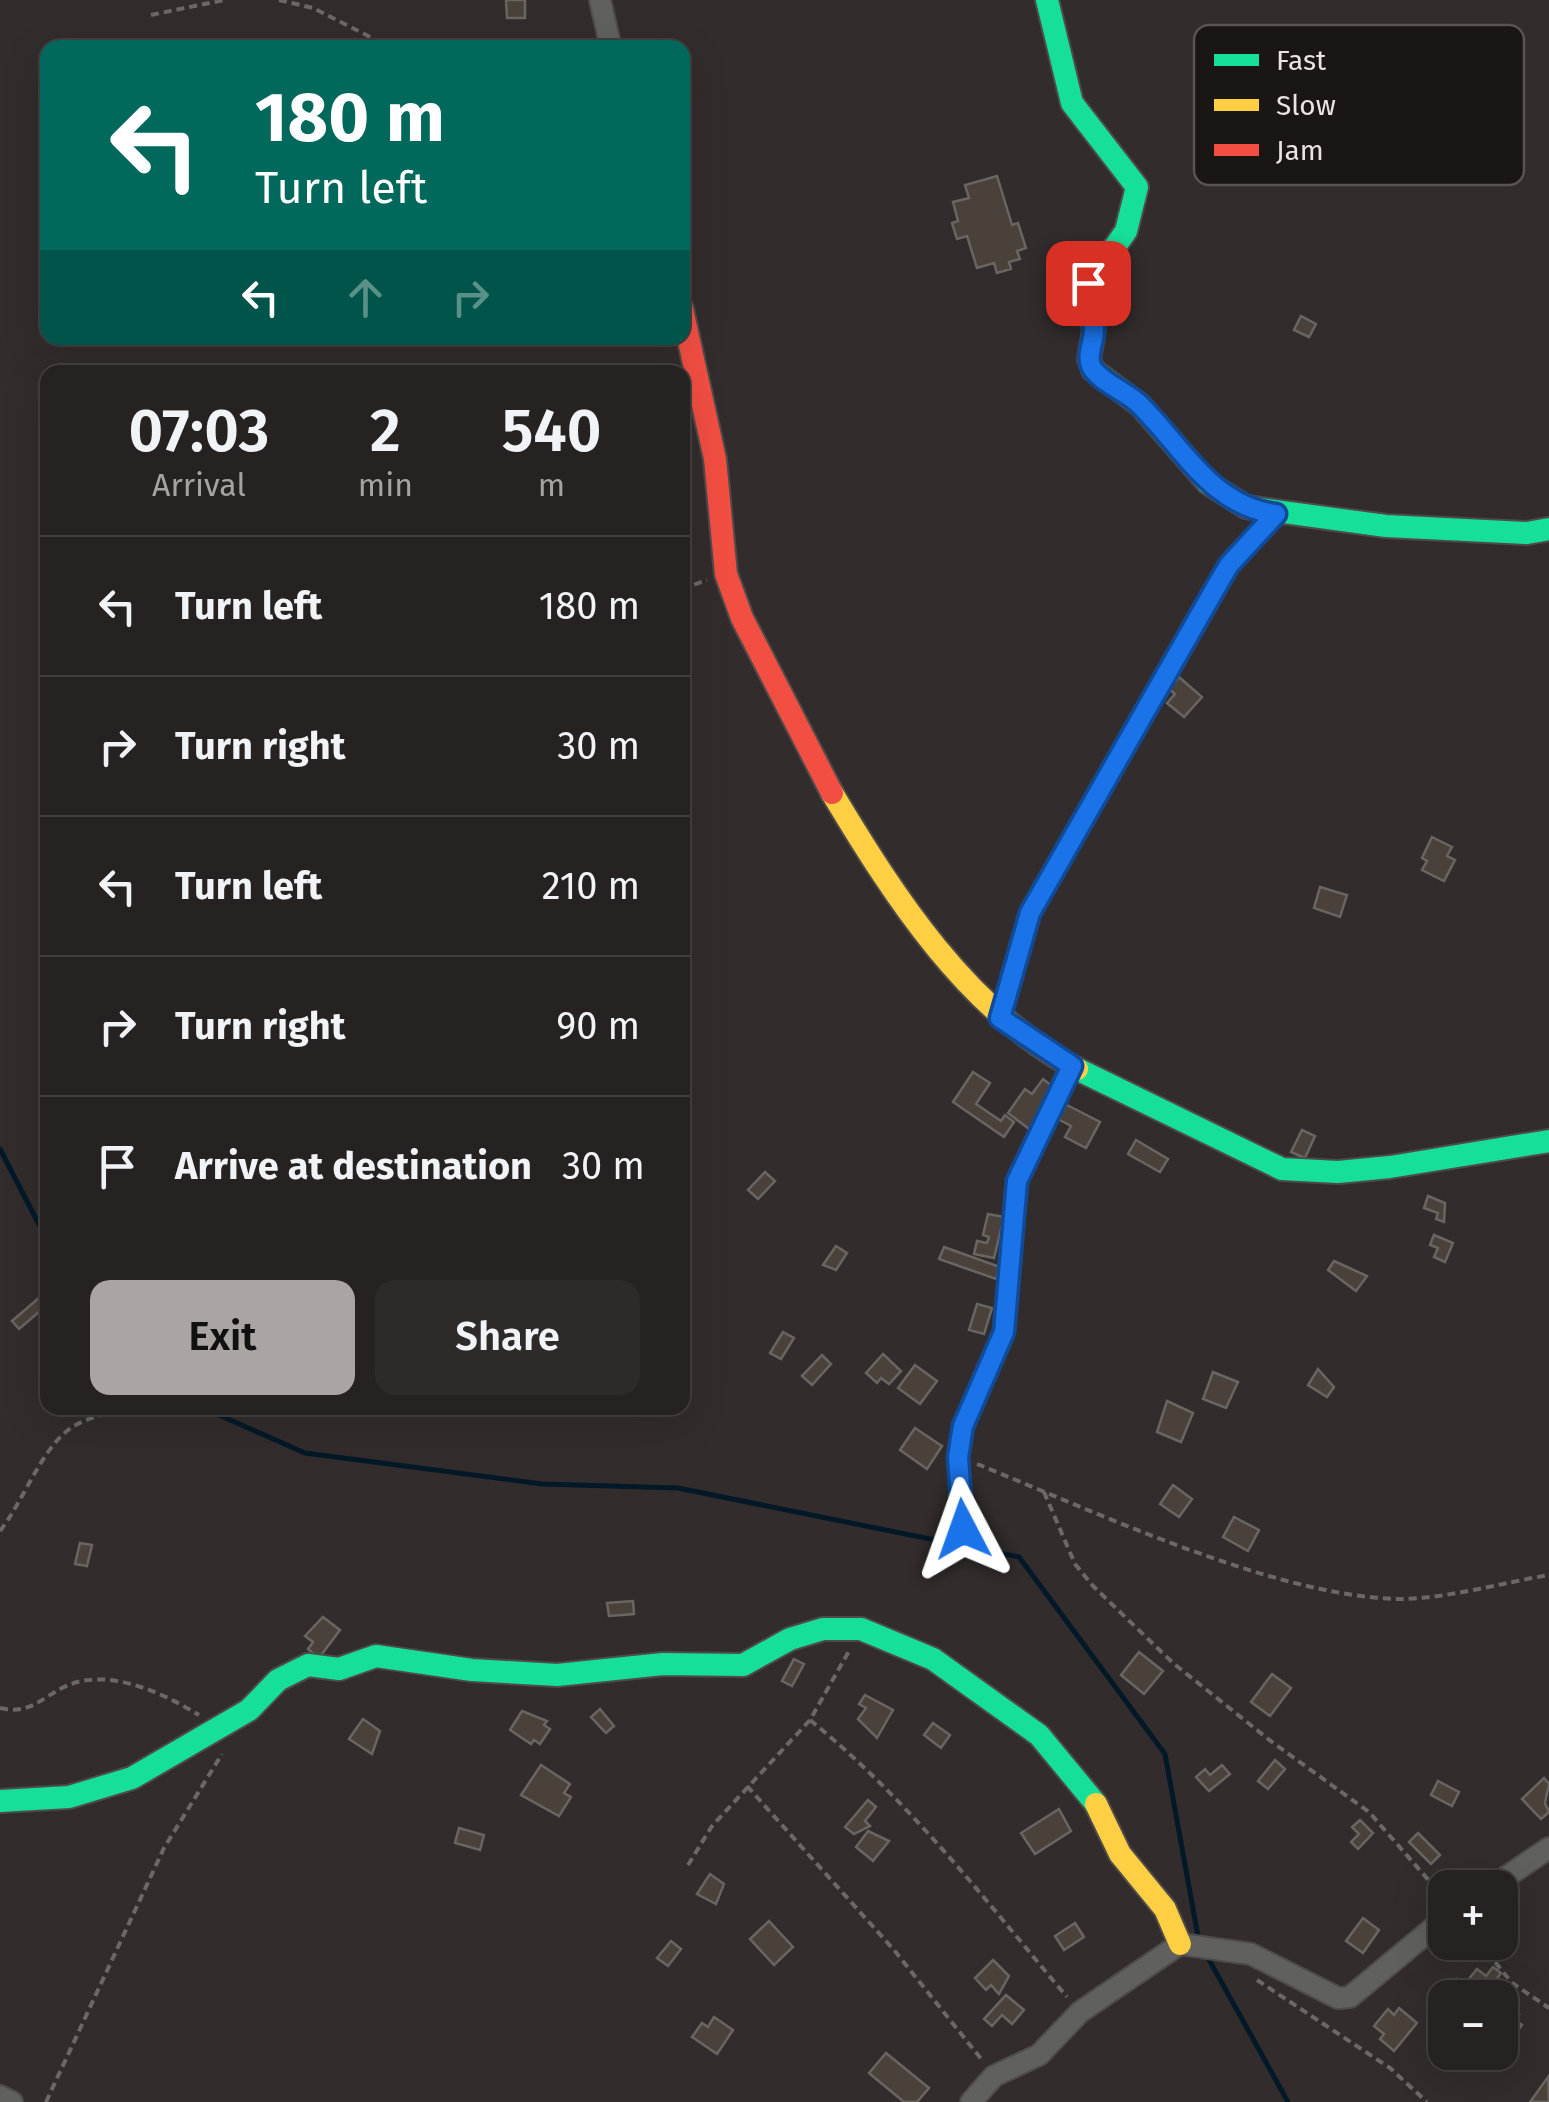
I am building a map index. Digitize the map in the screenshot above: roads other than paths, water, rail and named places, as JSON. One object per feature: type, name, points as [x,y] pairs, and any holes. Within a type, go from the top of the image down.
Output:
[{"type":"street","points":[[600,0],[609,40]]},
{"type":"street","points":[[1047,0],[1072,103],[1138,187],[1132,225],[1084,291],[1094,330],[1090,363],[1140,405],[1208,483],[1246,508],[1420,528],[1526,533],[1549,529]]},
{"type":"street","points":[[690,344],[716,458],[726,574],[742,618],[806,749],[879,868],[969,988],[1000,1018],[1072,1066],[1261,1161],[1299,1172],[1390,1167],[1549,1141]]},
{"type":"street","points":[[1000,1018],[1030,913],[1229,565],[1276,514]]},
{"type":"street","points":[[963,1529],[958,1457],[963,1426],[1004,1332],[1017,1181],[1072,1066]]},
{"type":"street","points":[[0,1800],[69,1797],[132,1778],[226,1734],[278,1680],[308,1665],[339,1669],[376,1656],[520,1674],[663,1664],[732,1666],[755,1662],[790,1639],[823,1629],[861,1629],[933,1659],[1039,1735],[1094,1798],[1120,1854],[1165,1909],[1180,1944]]},
{"type":"street","points":[[1517,1870],[1549,1848]]},
{"type":"street","points":[[971,2102],[994,2076],[1039,2054],[1080,2012],[1180,1944],[1252,1954],[1338,1998],[1350,1997],[1428,1932]]},
{"type":"street","points":[[0,2096],[12,2102]]},
{"type":"waterway","points":[[0,1149],[40,1226]]},
{"type":"waterway","points":[[219,1415],[305,1453],[542,1484],[678,1488],[1019,1557],[1165,1754],[1199,1942]]},
{"type":"waterway","points":[[1207,1956],[1288,2102]]}]
